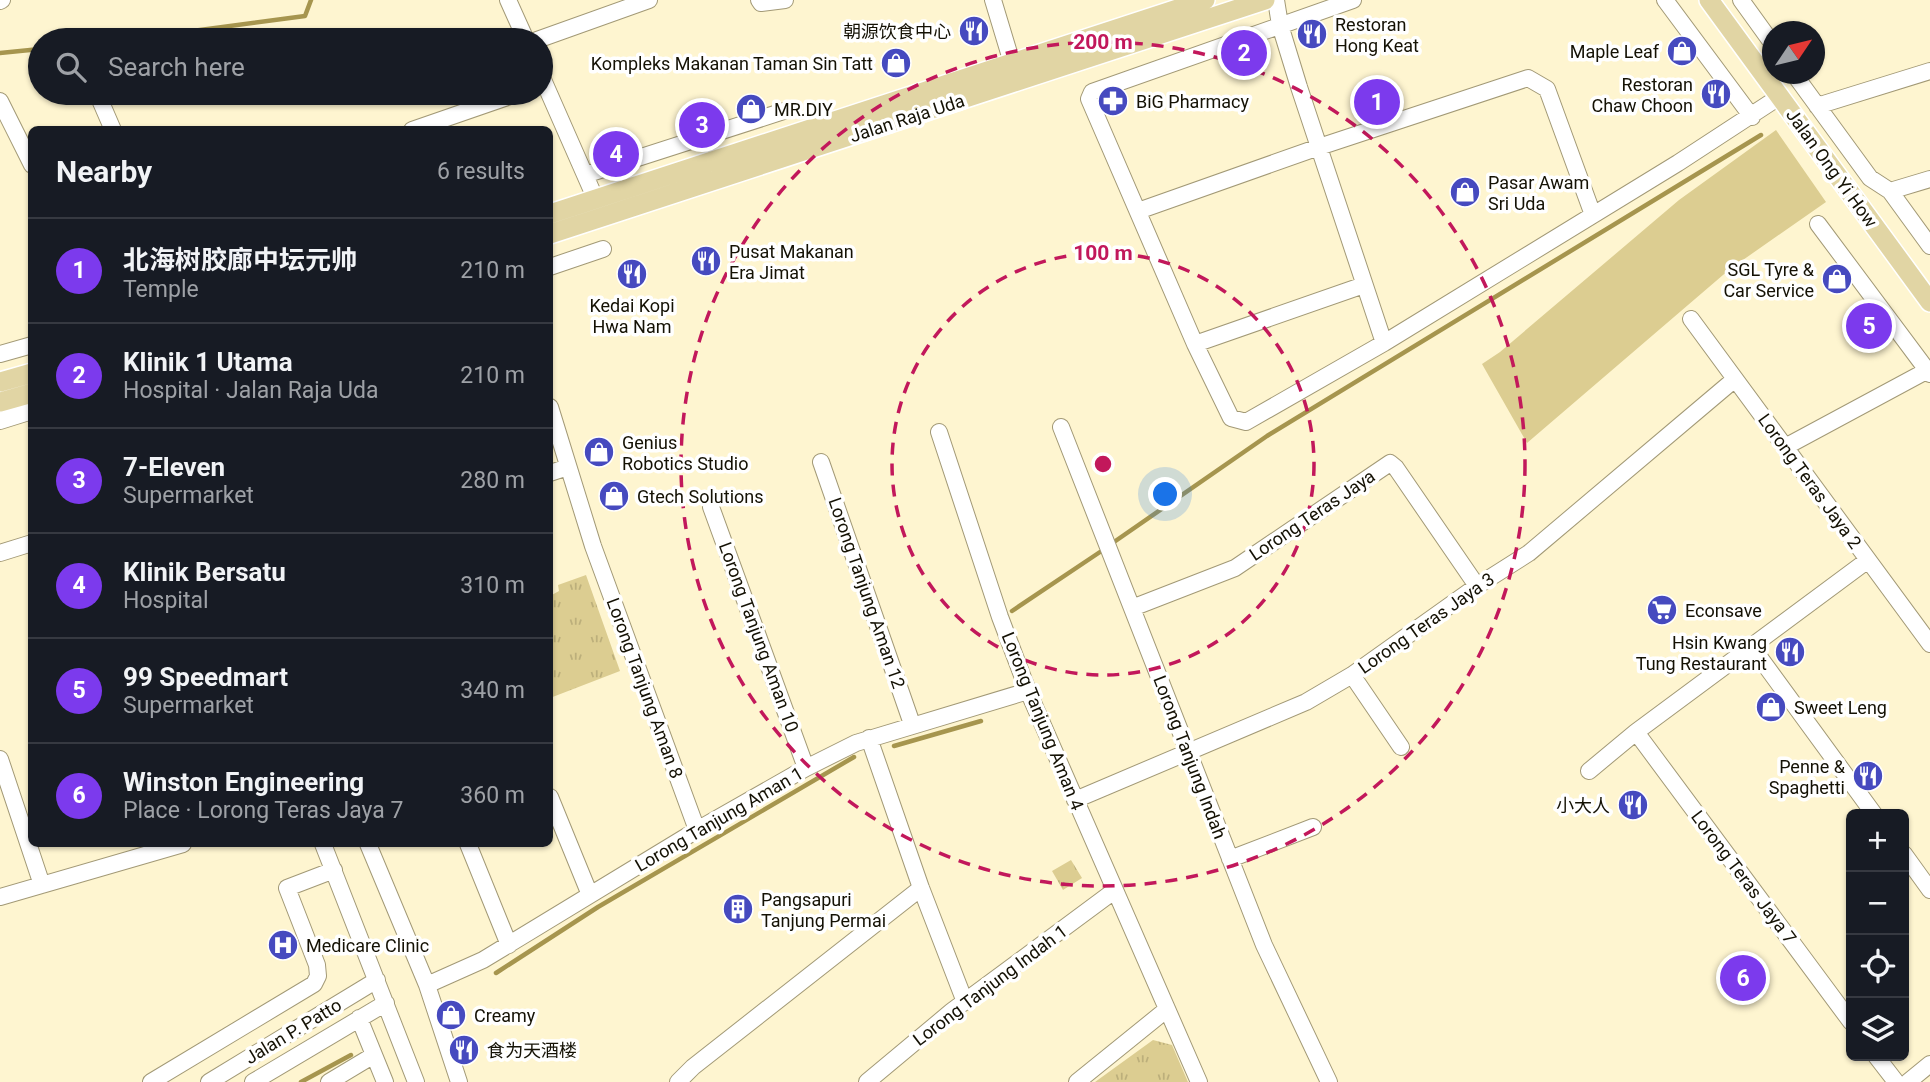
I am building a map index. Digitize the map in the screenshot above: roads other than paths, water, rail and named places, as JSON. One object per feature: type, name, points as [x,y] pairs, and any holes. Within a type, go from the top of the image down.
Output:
[{"type":"main road","name":"Jalan Raja Uda","points":[[553,213],[1205,0]]},
{"type":"main road","name":"Jalan Raja Uda","points":[[553,233],[1265,0]]},
{"type":"main road","name":"Jalan Ong Yi How","points":[[1709,0],[1930,302]]},
{"type":"main road","points":[[0,382],[28,374]]},
{"type":"main road","points":[[0,402],[28,394]]},
{"type":"street","points":[[508,0],[521,28]]},
{"type":"street","points":[[553,34],[649,0]]},
{"type":"street","points":[[759,0],[761,3],[785,0]]},
{"type":"street","points":[[993,0],[1012,64]]},
{"type":"street","points":[[1276,0],[1280,25],[1384,343]]},
{"type":"street","points":[[1353,0],[1092,92],[1089,99],[1195,344],[1231,418],[1246,422],[1384,343],[1752,117],[1779,97]]},
{"type":"street","points":[[1665,0],[1752,117]]},
{"type":"street","points":[[1721,16],[1742,0],[1762,28]]},
{"type":"street","points":[[1817,106],[1930,71]]},
{"type":"street","points":[[1138,211],[1319,147],[1528,78],[1547,89],[1593,215]]},
{"type":"street","name":"Jalan Ong Yi How","points":[[1801,84],[1870,178],[1890,191],[1930,246]]},
{"type":"street","points":[[0,101],[28,157]]},
{"type":"street","points":[[553,104],[596,200]]},
{"type":"street","points":[[102,105],[111,126]]},
{"type":"street","points":[[424,126],[484,105]]},
{"type":"street","points":[[586,175],[784,111]]},
{"type":"street","points":[[1850,192],[1870,178]]},
{"type":"street","points":[[1890,191],[1930,179]]},
{"type":"street","points":[[1785,447],[1929,371],[1818,224]]},
{"type":"street","points":[[553,266],[603,249]]},
{"type":"street","points":[[1195,344],[1364,285]]},
{"type":"street","name":"Lorong Teras Jaya 2","points":[[1691,319],[1930,644]]},
{"type":"street","points":[[0,354],[28,346]]},
{"type":"street","name":"Lorong Teras Jaya 3","points":[[1075,800],[1306,702],[1352,674],[1477,586],[1529,553],[1735,379]]},
{"type":"street","points":[[0,421],[28,412]]},
{"type":"street","name":"Lorong Tanjung Aman 8","points":[[553,417],[593,546],[697,830]]},
{"type":"street","name":"Lorong Tanjung Indah","points":[[1061,427],[1264,944],[1326,1081]]},
{"type":"street","name":"Lorong Tanjung Aman 4","points":[[939,432],[1000,617],[1028,691],[1199,1082]]},
{"type":"street","name":"Lorong Tanjung Aman 12","points":[[821,462],[912,724]]},
{"type":"street","name":"Lorong Teras Jaya","points":[[1132,608],[1235,568],[1390,463],[1477,586]]},
{"type":"street","points":[[553,472],[568,467]]},
{"type":"street","name":"Lorong Tanjung Aman 10","points":[[711,507],[806,768]]},
{"type":"street","points":[[0,553],[28,544]]},
{"type":"street","points":[[1589,771],[1636,732],[1868,560]]},
{"type":"street","points":[[1752,647],[1870,809]]},
{"type":"street","points":[[1352,674],[1401,747]]},
{"type":"street","name":"Lorong Tanjung Aman 1","points":[[427,985],[483,960],[697,830],[806,768],[869,738],[1028,691]]},
{"type":"street","name":"Lorong Teras Jaya 7","points":[[1636,732],[1846,1015]]},
{"type":"street","points":[[869,738],[965,1002]]},
{"type":"street","points":[[0,759],[28,843]]},
{"type":"street","points":[[553,804],[590,895]]},
{"type":"street","points":[[1230,859],[1313,827]]},
{"type":"street","points":[[29,847],[42,885]]},
{"type":"street","points":[[0,897],[159,847]]},
{"type":"street","points":[[324,847],[416,1082]]},
{"type":"street","points":[[369,847],[427,985],[459,1082]]},
{"type":"street","points":[[469,847],[509,944]]},
{"type":"street","points":[[1909,862],[1930,890]]},
{"type":"street","points":[[150,1082],[168,1076],[314,984],[317,965],[287,888],[334,870]]},
{"type":"street","points":[[678,1082],[693,1067],[922,888]]},
{"type":"street","name":"Lorong Tanjung Indah 1","points":[[867,1082],[965,1002],[1114,891]]},
{"type":"street","name":"Jalan P. Patto","points":[[209,1082],[377,981]]},
{"type":"street","name":"Jalan P. Patto","points":[[253,1082],[386,1003]]},
{"type":"street","points":[[1077,1082],[1165,1007]]},
{"type":"street","points":[[359,1018],[385,1082]]},
{"type":"street","points":[[329,1082],[374,1055]]},
{"type":"street","points":[[1880,1061],[1895,1082]]},
{"type":"street","points":[[1908,1082],[1930,1064]]},
{"type":"waterway","points":[[215,28],[305,16],[311,0]]},
{"type":"waterway","points":[[0,53],[28,50]]},
{"type":"waterway","points":[[1114,542],[1267,436],[1761,135]]},
{"type":"waterway","points":[[1012,611],[1100,552]]},
{"type":"waterway","points":[[894,746],[981,721]]},
{"type":"waterway","points":[[496,973],[598,907],[854,757]]},
{"type":"waterway","points":[[301,1082],[351,1055]]},
{"type":"place","name":"朝源饮食中心","points":[[974,31]]},
{"type":"place","name":"Restoran Hong Keat","points":[[1312,34]]},
{"type":"place","name":"Maple Leaf","points":[[1682,51]]},
{"type":"place","name":"Klinik 1 Utama","points":[[1244,53]]},
{"type":"place","name":"Kompleks Makanan Taman Sin Tatt","points":[[896,63]]},
{"type":"place","name":"Restoran Chaw Choon","points":[[1716,94]]},
{"type":"place","name":"BiG Pharmacy","points":[[1113,101]]},
{"type":"place","name":"北海树胶廊中坛元帅","points":[[1377,102]]},
{"type":"place","name":"MR.DIY","points":[[751,109]]},
{"type":"place","name":"7-Eleven","points":[[702,125]]},
{"type":"place","name":"Klinik Bersatu","points":[[616,154]]},
{"type":"place","name":"Pasar Awam Sri Uda","points":[[1465,192]]},
{"type":"place","name":"Pusat Makanan Era Jimat","points":[[706,261]]},
{"type":"place","name":"Kedai Kopi Hwa Nam","points":[[632,274]]},
{"type":"place","name":"SGL Tyre & Car Service","points":[[1837,279]]},
{"type":"place","name":"99 Speedmart","points":[[1869,326]]},
{"type":"place","name":"Genius Robotics Studio","points":[[599,452]]},
{"type":"place","name":"Gtech Solutions","points":[[614,496]]},
{"type":"place","name":"Econsave","points":[[1662,610]]},
{"type":"place","name":"Hsin Kwang Tung Restaurant","points":[[1790,652]]},
{"type":"place","name":"Sweet Leng","points":[[1771,707]]},
{"type":"place","name":"Penne & Spaghetti","points":[[1868,776]]},
{"type":"place","name":"小大人","points":[[1633,805]]},
{"type":"place","name":"Pangsapuri Tanjung Permai","points":[[738,909]]},
{"type":"place","name":"Medicare Clinic","points":[[283,945]]},
{"type":"place","name":"Winston Engineering","points":[[1743,978]]},
{"type":"place","name":"Creamy","points":[[451,1015]]},
{"type":"place","name":"食为天酒楼","points":[[464,1050]]}]
